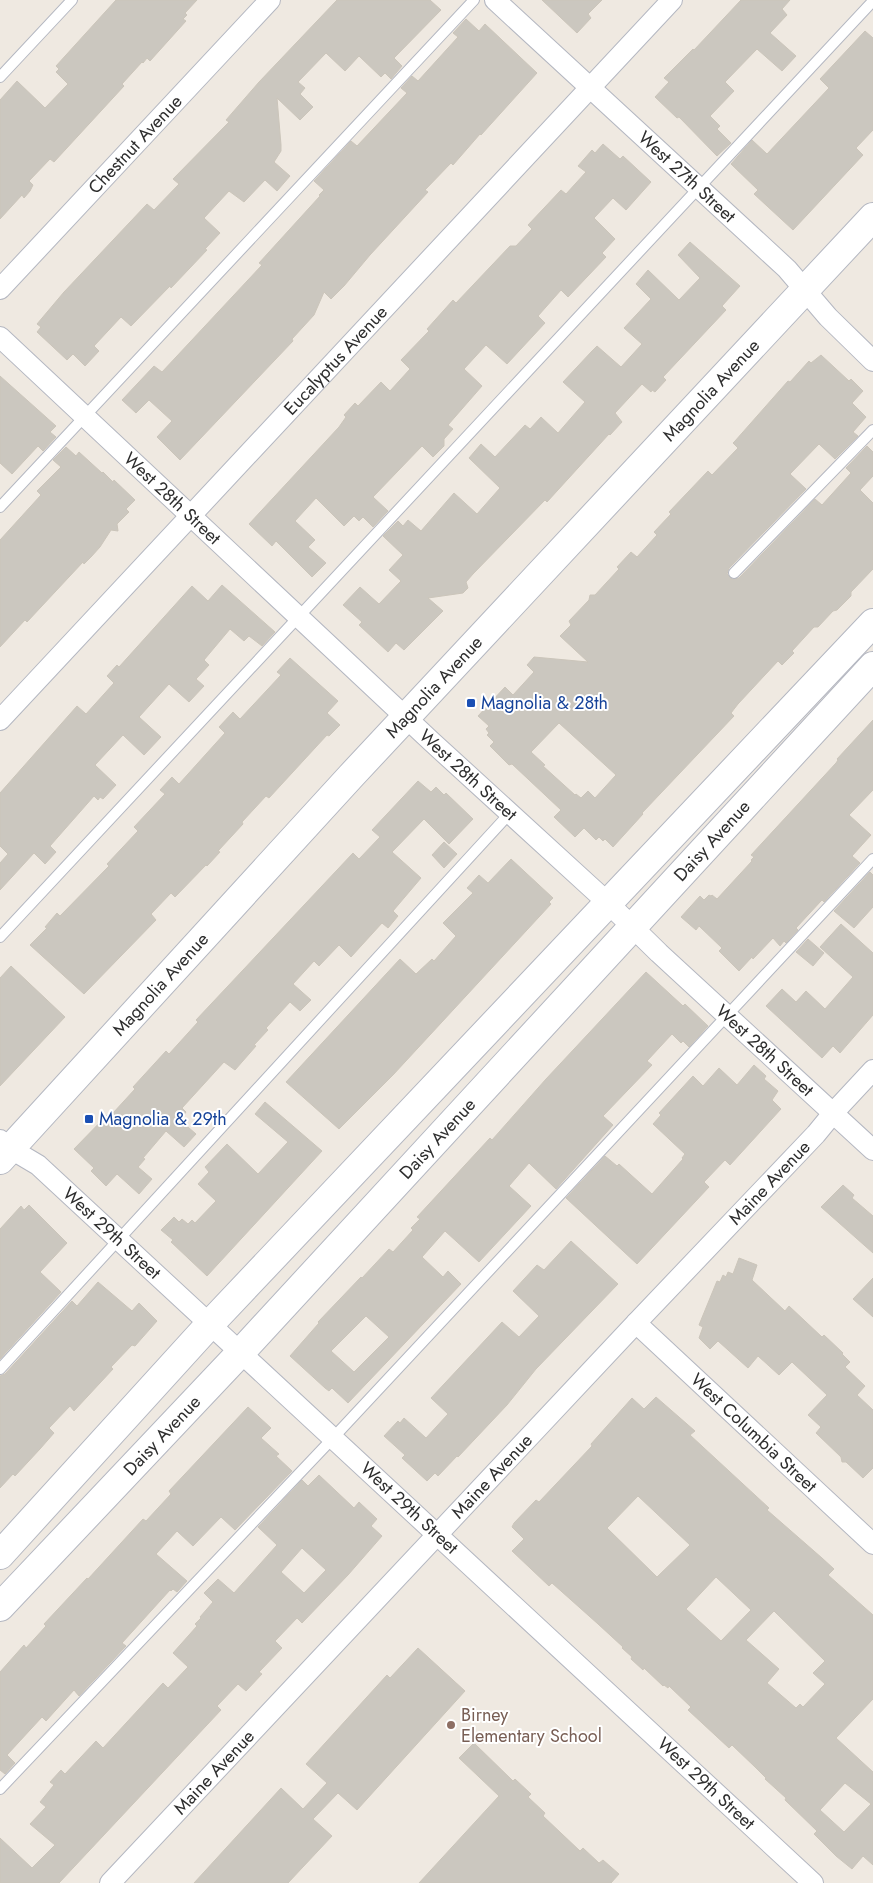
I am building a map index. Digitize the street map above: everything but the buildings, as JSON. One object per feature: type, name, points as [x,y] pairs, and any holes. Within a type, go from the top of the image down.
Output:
[{"type":"street","name":"Chestnut Avenue","points":[[0,289],[270,0]]},
{"type":"street","name":"West 27th Street","points":[[495,0],[787,269],[828,317],[873,361]]},
{"type":"street","name":"Eucalyptus Avenue","points":[[0,720],[672,0]]},
{"type":"street","name":"Magnolia Avenue","points":[[4,1150],[873,217]]},
{"type":"street","name":"West 28th Street","points":[[0,337],[406,718],[608,902],[633,928],[873,1150]]},
{"type":"street","name":"Daisy Avenue","points":[[0,1555],[210,1324],[873,623]]},
{"type":"street","name":"Daisy Avenue","points":[[0,1607],[241,1352],[873,666]]},
{"type":"street","name":"Maine Avenue","points":[[110,1883],[816,1134],[873,1070]]},
{"type":"street","name":"West 29th Street","points":[[4,1150],[38,1165],[438,1533],[813,1883]]},
{"type":"street","name":"West Columbia Street","points":[[636,1323],[873,1544]]},
{"type":"lane","points":[[0,78],[72,0]]},
{"type":"lane","points":[[0,507],[474,0]]},
{"type":"lane","points":[[0,937],[873,1]]},
{"type":"lane","points":[[734,573],[873,430]]},
{"type":"lane","points":[[0,1369],[510,813]]},
{"type":"lane","points":[[0,1789],[333,1438],[873,859]]},
{"type":"place","name":"Magnolia & 28th","points":[[471,703]]},
{"type":"place","name":"Magnolia & 29th","points":[[89,1119]]},
{"type":"place","name":"Birney Elementary School","points":[[451,1725]]}]
